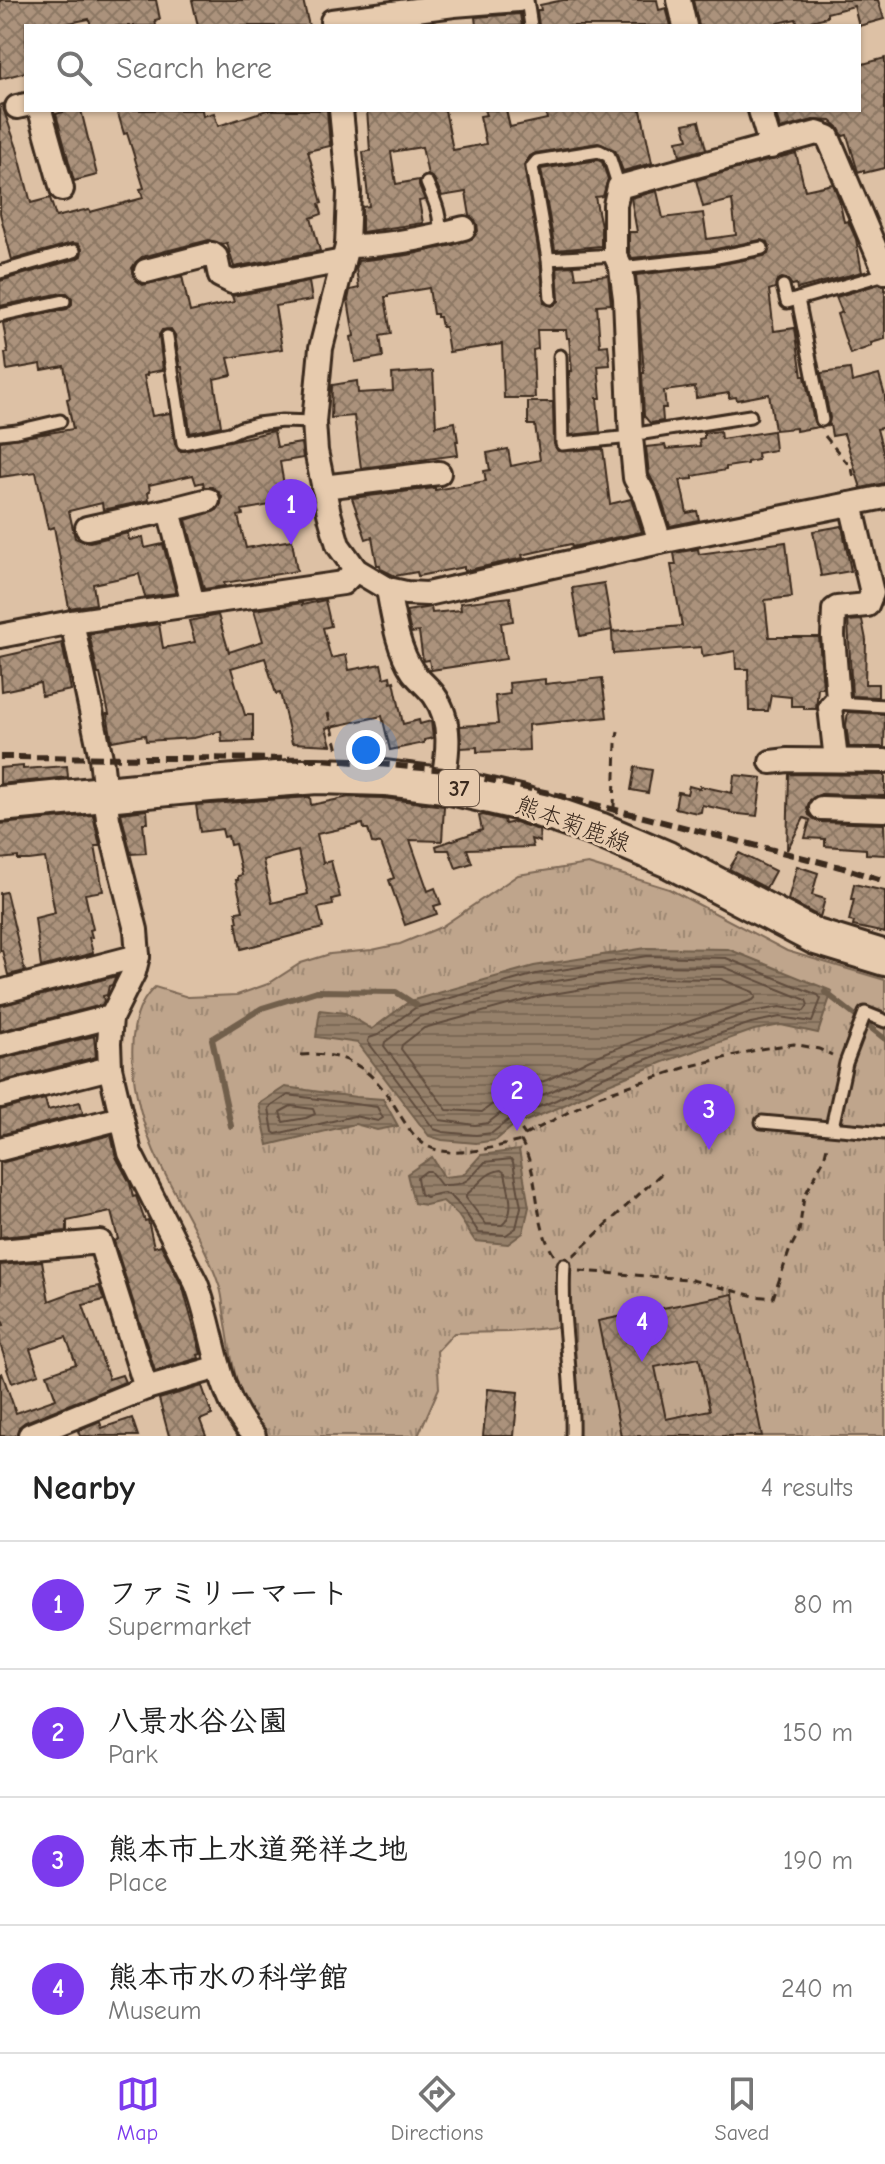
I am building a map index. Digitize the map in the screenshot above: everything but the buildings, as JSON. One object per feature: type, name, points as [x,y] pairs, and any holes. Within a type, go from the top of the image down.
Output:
[{"type":"main road","name":"熊本菊鹿線","points":[[0,804],[302,777],[385,778],[442,785],[520,803],[610,835],[667,859],[816,937],[885,958]]},
{"type":"street","points":[[331,16],[414,19],[454,2],[518,0]]},
{"type":"street","points":[[679,0],[685,24]]},
{"type":"street","points":[[41,112],[62,189]]},
{"type":"street","points":[[341,112],[349,192],[345,254],[321,348],[314,422],[323,487],[338,545],[356,570],[388,589],[427,594],[660,542],[885,497]]},
{"type":"street","points":[[761,112],[771,147]]},
{"type":"street","points":[[660,542],[646,497],[635,478],[625,298],[618,262],[615,205],[619,187],[817,133],[828,137],[879,242],[885,273]]},
{"type":"street","points":[[146,271],[212,254],[216,257],[220,276],[232,282],[345,254],[362,246],[464,228]]},
{"type":"street","points":[[323,487],[439,473]]},
{"type":"street","points":[[87,528],[208,500]]},
{"type":"street","points":[[836,760],[830,707],[838,698],[834,610],[867,605],[872,593],[856,503]]},
{"type":"street","points":[[169,510],[193,604]]},
{"type":"street","points":[[0,636],[72,622],[343,583],[356,570]]},
{"type":"street","points":[[388,589],[402,648],[413,672],[435,696],[444,712],[448,734],[442,785]]},
{"type":"street","points":[[72,622],[101,758],[108,819],[136,930],[138,956],[134,972],[111,1018],[109,1043],[110,1068],[121,1118],[130,1153],[205,1306],[219,1367],[235,1412],[254,1436]]},
{"type":"street","points":[[771,762],[885,761]]},
{"type":"street","points":[[821,808],[885,810]]},
{"type":"street","points":[[0,992],[138,956]]},
{"type":"street","points":[[0,1045],[111,1018]]},
{"type":"street","points":[[0,1096],[110,1068]]},
{"type":"street","points":[[0,1149],[121,1118]]},
{"type":"street","points":[[0,1251],[100,1242],[146,1388]]},
{"type":"street","points":[[30,1435],[146,1388],[219,1367]]},
{"type":"street","points":[[235,1412],[233,1423],[236,1436]]},
{"type":"lane","points":[[527,0],[531,24]]},
{"type":"lane","points":[[551,298],[548,259],[532,167],[537,161],[599,151],[609,156],[619,187]]},
{"type":"lane","points":[[427,183],[441,224],[439,234]]},
{"type":"lane","points":[[548,259],[618,262],[712,258],[762,248]]},
{"type":"lane","points":[[0,272],[74,251]]},
{"type":"lane","points":[[783,286],[787,302],[885,273]]},
{"type":"lane","points":[[798,299],[822,420]]},
{"type":"lane","points":[[0,315],[64,301]]},
{"type":"lane","points":[[167,337],[183,443],[257,424],[314,422]]},
{"type":"lane","points":[[560,356],[562,444],[586,443],[750,416]]},
{"type":"lane","points":[[0,433],[60,421]]},
{"type":"lane","points":[[835,703],[885,706]]},
{"type":"lane","points":[[832,1127],[846,1063],[865,1013],[885,1021]]},
{"type":"lane","points":[[762,1122],[885,1133]]},
{"type":"lane","points":[[564,1265],[572,1436]]},
{"type":"path","points":[[822,420],[825,438],[852,469],[856,503]]},
{"type":"path","points":[[328,713],[345,777]]},
{"type":"path","points":[[610,835],[618,731]]},
{"type":"path","points":[[301,1055],[344,1058],[364,1069],[386,1090],[409,1129],[428,1147],[462,1153],[521,1141],[525,1135],[601,1095],[687,1067],[760,1049],[794,1044],[819,1049],[846,1063]]},
{"type":"path","points":[[498,1095],[525,1135]]},
{"type":"path","points":[[521,1141],[529,1156],[546,1241],[564,1265],[582,1272],[688,1279],[773,1298],[799,1232],[804,1197],[824,1159],[832,1127]]},
{"type":"path","points":[[564,1265],[664,1171]]},
{"type":"green space","points":[[588,864],[669,889],[787,951],[885,980],[885,1436],[577,1436],[575,1325],[509,1332],[454,1333],[437,1351],[439,1388],[418,1436],[268,1436],[248,1409],[237,1381],[222,1295],[214,1271],[158,1160],[143,1120],[133,1071],[132,1046],[142,1003],[155,987],[188,997],[237,995],[268,984],[301,963],[330,954],[400,944],[441,927],[518,875]]},
{"type":"water","points":[[646,948],[728,949],[832,991],[818,1033],[781,1025],[754,1030],[601,1087],[560,1107],[519,1121],[496,1140],[476,1143],[429,1136],[358,1043],[316,1037],[320,1010],[345,1013],[372,1029],[410,1001],[534,966]]},
{"type":"water","points":[[285,1087],[383,1099],[398,1126],[377,1130],[355,1124],[268,1145],[259,1104]]},
{"type":"water","points":[[519,1150],[529,1207],[523,1233],[508,1244],[475,1241],[458,1215],[443,1201],[426,1205],[414,1203],[407,1174],[432,1157],[444,1177],[463,1175],[481,1155]]},
{"type":"waterway","points":[[231,1126],[212,1039],[262,1008],[317,991],[396,992],[416,1005]]},
{"type":"waterway","points":[[825,992],[885,1039]]},
{"type":"railway","points":[[0,757],[321,759],[445,770],[549,793],[885,881]]},
{"type":"place","name":"ファミリーマート","points":[[291,545]]},
{"type":"place","name":"八景水谷公園","points":[[517,1131]]},
{"type":"place","name":"熊本市上水道発祥之地","points":[[709,1150]]},
{"type":"place","name":"熊本市水の科学館","points":[[642,1362]]}]
